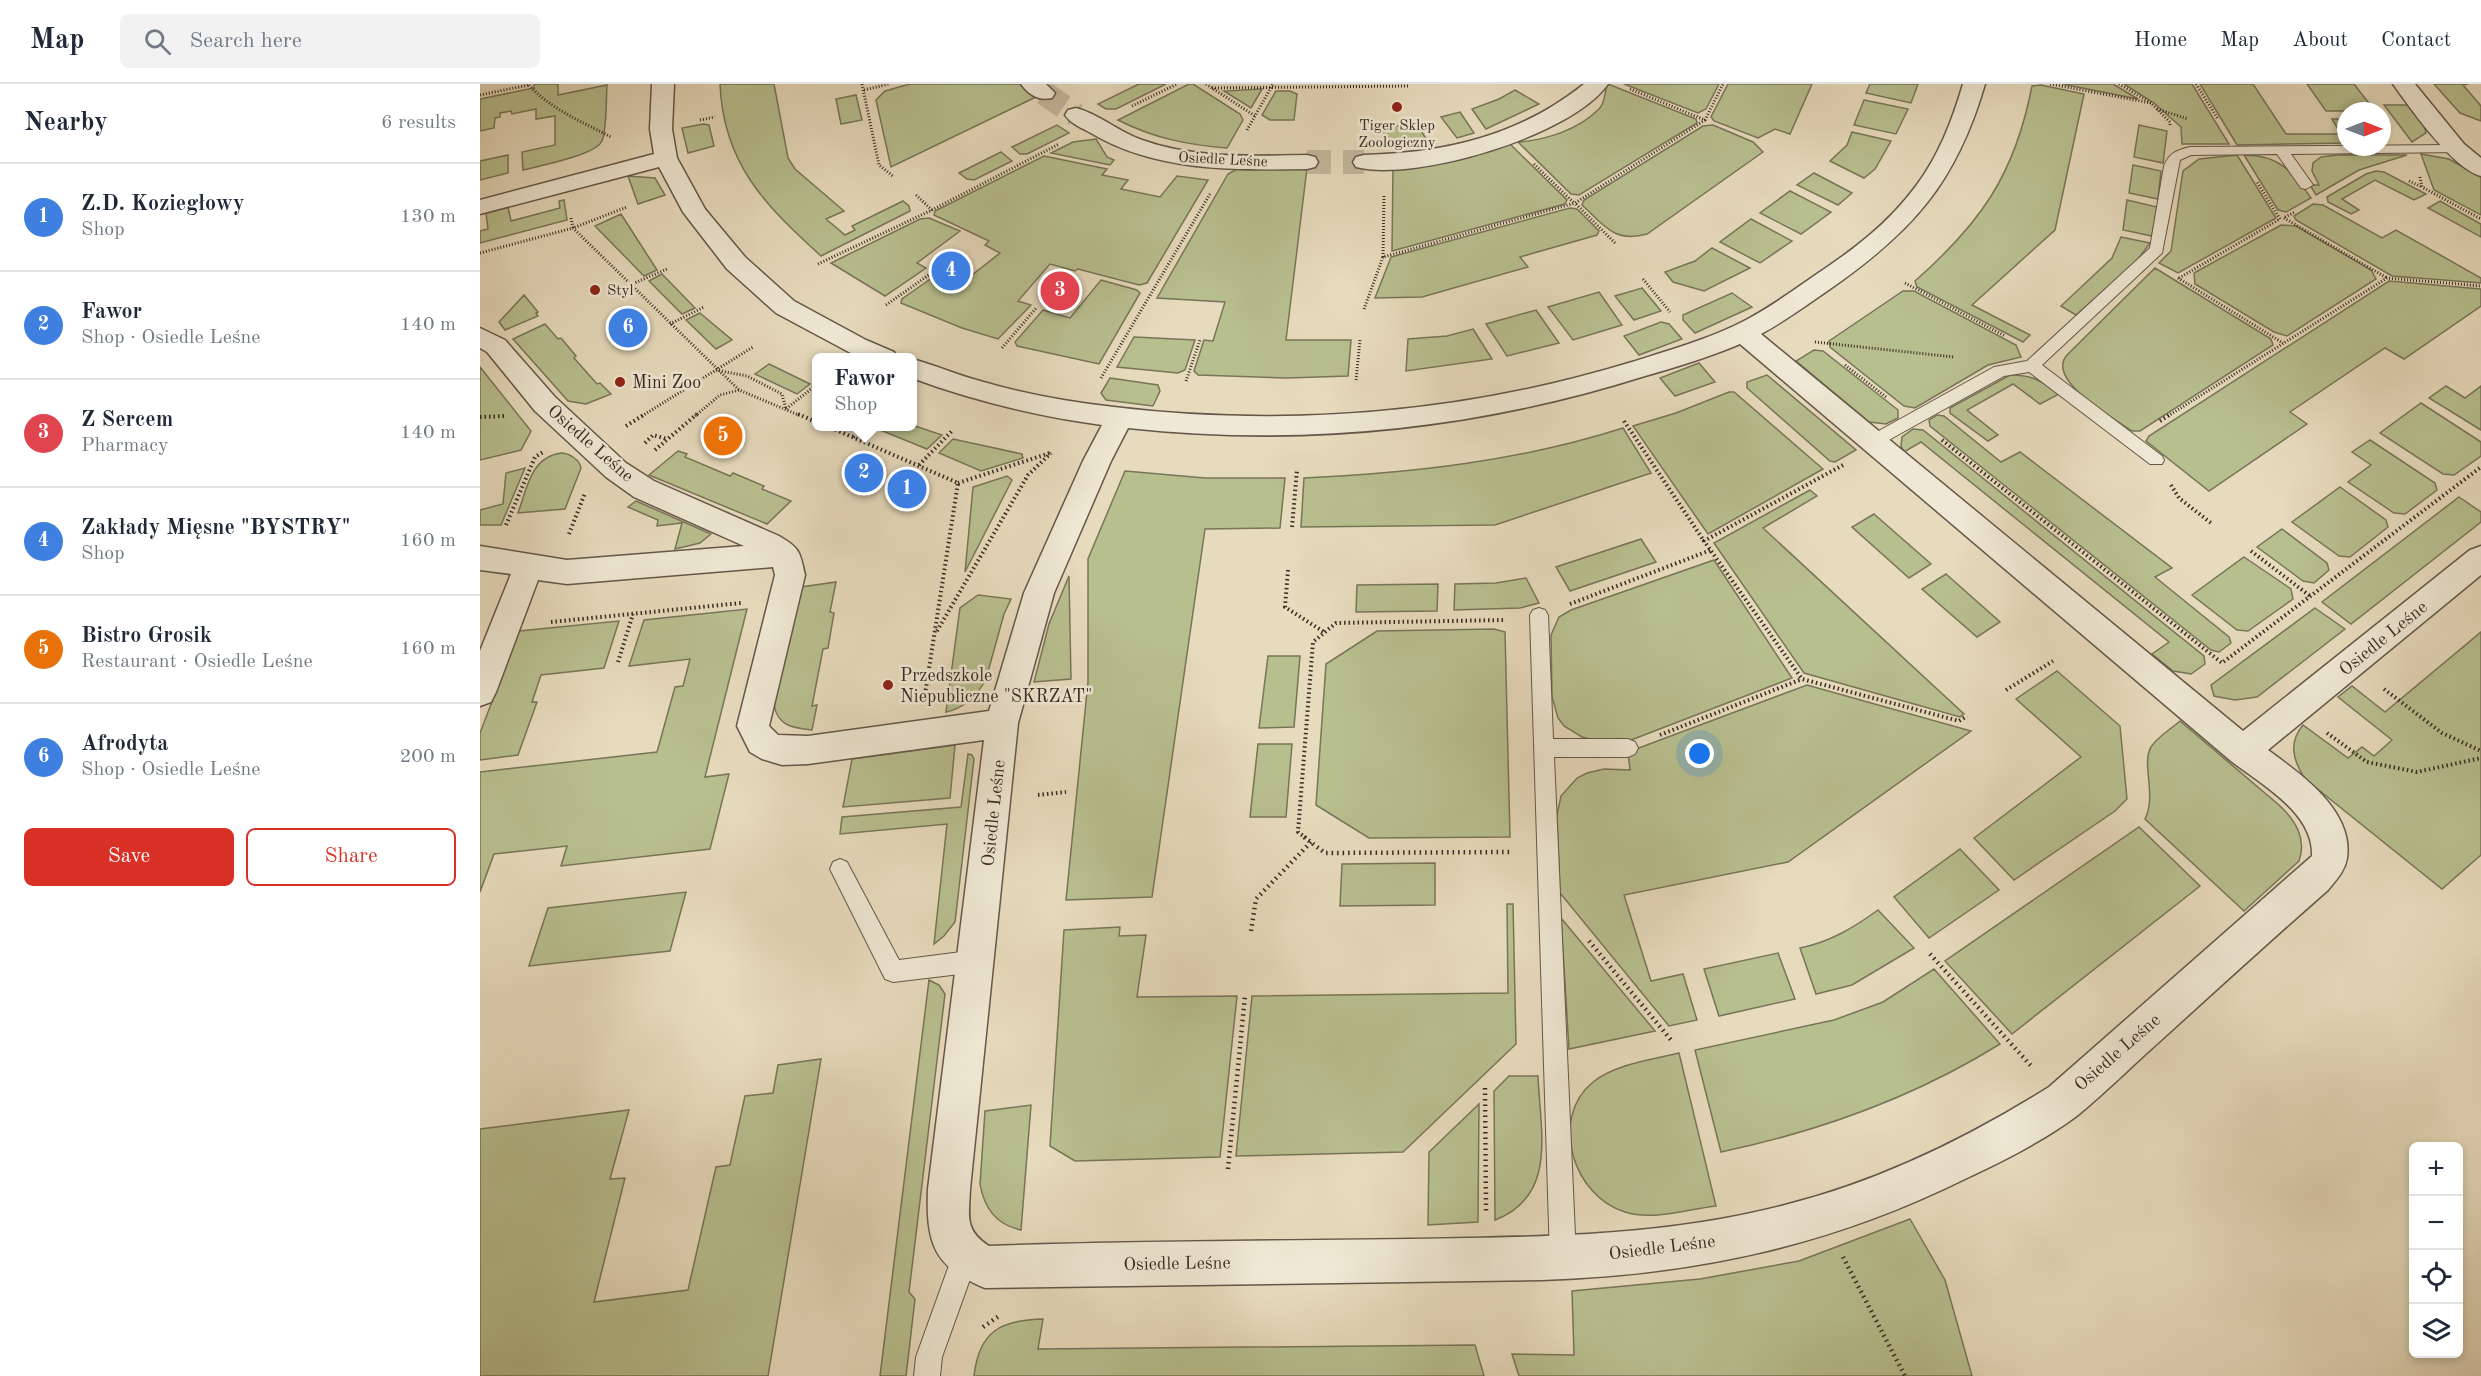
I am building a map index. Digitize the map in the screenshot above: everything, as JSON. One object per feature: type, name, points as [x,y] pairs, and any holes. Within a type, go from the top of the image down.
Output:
[{"type":"street","points":[[663,84],[661,129],[666,158],[695,212],[736,263],[785,307],[857,346],[875,353]]},
{"type":"street","points":[[1374,162],[1425,159],[1460,153],[1508,138],[1563,111],[1597,84]]},
{"type":"street","points":[[917,370],[942,380],[1015,400],[1080,413],[1227,426],[1317,426],[1422,418],[1520,402],[1603,381],[1743,333],[1861,255],[1895,227],[1921,195],[1962,124],[1974,84]]},
{"type":"street","points":[[2404,84],[2456,149],[2481,169]]},
{"type":"street","name":"Osiedle Leśne","points":[[1084,121],[1117,140],[1147,151],[1200,161],[1307,162]]},
{"type":"street","points":[[480,207],[666,158]]},
{"type":"street","points":[[1743,333],[2243,752]]},
{"type":"street","name":"Osiedle Leśne","points":[[480,337],[496,346],[545,404],[616,470],[644,489],[769,544],[786,554]]},
{"type":"street","name":"Osiedle Leśne","points":[[1119,418],[1097,461],[1039,593],[1002,723],[949,1189],[948,1233],[965,1257],[985,1267],[1563,1258],[1685,1247],[1733,1238],[1821,1216],[1918,1181],[1975,1154],[2063,1101],[2315,878],[2328,861],[2329,842],[2322,822],[2304,798],[2243,752],[2481,558]]},
{"type":"street","points":[[480,558],[500,558],[542,569],[786,554],[790,575],[753,726],[757,738],[767,747],[783,752],[1002,723]]},
{"type":"street","points":[[480,692],[542,569]]},
{"type":"lane","points":[[1875,444],[1914,419],[2000,371],[2037,361],[2146,261],[2157,250],[2171,166],[2174,158],[2180,154],[2190,151],[2237,150],[2456,149]]},
{"type":"lane","points":[[2281,150],[2306,185]]},
{"type":"lane","points":[[2037,361],[2156,460]]},
{"type":"lane","points":[[1539,615],[1563,1258]]},
{"type":"lane","points":[[1544,748],[1628,748]]},
{"type":"lane","points":[[840,869],[893,971],[976,961]]},
{"type":"lane","points":[[927,1376],[929,1357],[965,1257]]},
{"type":"path","points":[[862,84],[879,165],[894,177]]},
{"type":"path","points":[[864,90],[889,84]]},
{"type":"path","points":[[1206,84],[1255,116]]},
{"type":"path","points":[[1383,257],[1575,203],[1705,120],[1723,84]]},
{"type":"path","points":[[2050,84],[2151,104]]},
{"type":"path","points":[[2119,84],[2151,104],[2170,122],[2172,143],[2180,154]]},
{"type":"path","points":[[480,95],[529,85],[535,92],[575,118],[611,137]]},
{"type":"path","points":[[1212,88],[1409,85],[1414,90]]},
{"type":"path","points":[[1080,413],[1273,86]]},
{"type":"path","points":[[1628,88],[1705,120]]},
{"type":"path","points":[[818,264],[932,210],[1084,121]]},
{"type":"path","points":[[1508,138],[1615,243]]},
{"type":"path","points":[[2237,150],[2280,219]]},
{"type":"path","points":[[1364,309],[1383,257],[1374,162]]},
{"type":"path","points":[[2417,167],[2422,187],[2481,219]]},
{"type":"path","points":[[916,195],[932,210]]},
{"type":"path","points":[[480,253],[573,228],[627,207]]},
{"type":"path","points":[[2179,278],[2295,212]]},
{"type":"path","points":[[2285,217],[2387,278],[2481,286]]},
{"type":"path","points":[[573,228],[739,390],[812,420]]},
{"type":"path","points":[[2146,261],[2179,278],[2283,343]]},
{"type":"path","points":[[630,285],[667,269]]},
{"type":"path","points":[[886,304],[933,272]]},
{"type":"path","points":[[2130,440],[2387,278]]},
{"type":"path","points":[[1643,279],[1670,312]]},
{"type":"path","points":[[1905,283],[2037,361]]},
{"type":"path","points":[[670,324],[704,307]]},
{"type":"path","points":[[1002,348],[1037,307]]},
{"type":"path","points":[[1186,381],[1200,340]]},
{"type":"path","points":[[1356,380],[1360,340]]},
{"type":"path","points":[[1824,349],[1815,342],[1963,358]]},
{"type":"path","points":[[504,530],[536,457],[588,445],[753,347]]},
{"type":"path","points":[[1842,363],[2222,663],[2481,467]]},
{"type":"path","points":[[716,370],[747,376],[782,394],[786,409]]},
{"type":"path","points":[[786,409],[812,388]]},
{"type":"path","points":[[659,447],[720,395],[739,390]]},
{"type":"path","points":[[1624,421],[1704,542],[1802,679]]},
{"type":"path","points":[[919,465],[952,430]]},
{"type":"path","points":[[839,431],[958,483],[1051,453],[1028,475],[935,634]]},
{"type":"path","points":[[853,437],[859,431]]},
{"type":"path","points":[[1704,542],[1875,444]]},
{"type":"path","points":[[588,445],[542,569],[535,623],[745,603]]},
{"type":"path","points":[[2156,460],[2179,498],[2211,523]]},
{"type":"path","points":[[1292,527],[1297,470]]},
{"type":"path","points":[[919,734],[958,483]]},
{"type":"path","points":[[1518,852],[1325,853],[1298,832],[1313,642],[1336,623],[1511,620],[1539,615],[1711,550]]},
{"type":"path","points":[[2251,551],[2310,596]]},
{"type":"path","points":[[1288,570],[1284,607],[1324,632]]},
{"type":"path","points":[[618,662],[633,614]]},
{"type":"path","points":[[2006,690],[2053,661]]},
{"type":"path","points":[[2350,664],[2440,731],[2481,751]]},
{"type":"path","points":[[1628,748],[1802,679],[1959,721],[1967,716]]},
{"type":"path","points":[[2295,710],[2367,762],[2417,772],[2481,758]]},
{"type":"path","points":[[1251,931],[1256,899],[1311,842]]},
{"type":"path","points":[[1549,892],[1671,1040]]},
{"type":"path","points":[[1930,954],[2063,1101]]},
{"type":"path","points":[[1228,1169],[1245,996]]},
{"type":"path","points":[[1485,1088],[1486,1258]]},
{"type":"path","points":[[1821,1216],[1905,1376]]},
{"type":"path","points":[[978,1335],[983,1327],[1002,1314]]},
{"type":"green space","points":[[534,84],[558,84],[558,95],[607,85],[605,129],[598,146],[579,155],[523,170],[522,152],[555,145],[555,116],[536,119],[536,109],[512,114],[511,111],[500,113],[500,117],[495,118],[494,128],[480,131],[480,99],[534,88]]},
{"type":"green space","points":[[720,84],[774,84],[788,158],[795,169],[844,211],[826,219],[845,235],[855,230],[852,226],[903,201],[909,206],[910,211],[821,256],[782,219],[751,181],[729,138]]},
{"type":"green space","points":[[910,84],[1022,84],[1038,96],[891,167],[876,100],[885,91]]},
{"type":"green space","points":[[1139,84],[1166,84],[1116,109],[1106,109],[1098,104]]},
{"type":"green space","points":[[1193,84],[1240,114],[1243,120],[1227,148],[1171,140],[1144,132],[1118,120]]},
{"type":"green space","points":[[1608,84],[1696,119],[1697,123],[1579,195],[1571,194],[1518,142],[1561,133],[1581,123],[1599,109]]},
{"type":"green space","points":[[1624,84],[1719,84],[1706,109],[1698,113]]},
{"type":"green space","points":[[1728,84],[1812,84],[1790,134],[1775,129],[1758,138],[1714,121],[1711,117]]},
{"type":"green space","points":[[1870,84],[1918,84],[1911,103],[1866,93]]},
{"type":"green space","points":[[2062,84],[2113,84],[2138,99]]},
{"type":"green space","points":[[2124,84],[2192,84],[2229,144],[2182,144],[2181,127],[2154,103]]},
{"type":"green space","points":[[2200,84],[2253,84],[2286,134],[2337,134],[2337,143],[2237,145]]},
{"type":"green space","points":[[2307,84],[2354,84],[2368,102],[2337,102],[2337,111],[2326,111]]},
{"type":"green space","points":[[2434,84],[2468,84],[2463,85],[2481,106],[2481,121],[2460,113]]},
{"type":"green space","points":[[2041,85],[2084,94],[2055,230],[1972,305],[2030,335],[2023,342],[1917,287],[1915,281],[1959,238],[1992,195],[2016,145],[2032,86]]},
{"type":"green space","points":[[1262,89],[1251,108],[1224,91]]},
{"type":"green space","points":[[1515,90],[1539,104],[1486,129],[1472,109]]},
{"type":"green space","points":[[1276,91],[1290,91],[1297,94],[1294,120],[1270,120],[1262,115]]},
{"type":"green space","points":[[856,95],[862,120],[841,124],[836,99]]},
{"type":"green space","points":[[1864,100],[1908,109],[1896,134],[1854,125]]},
{"type":"green space","points":[[2391,105],[2408,105],[2424,125],[2426,133],[2412,142],[2391,114]]},
{"type":"green space","points":[[1460,112],[1474,133],[1457,138],[1441,117]]},
{"type":"green space","points":[[1416,123],[1429,143],[1381,146],[1383,128]]},
{"type":"green space","points":[[709,125],[714,146],[688,153],[682,128]]},
{"type":"green space","points":[[1057,125],[1069,133],[1027,154],[1020,154],[1012,147]]},
{"type":"green space","points":[[1713,125],[1753,142],[1763,152],[1647,234],[1626,236],[1611,231],[1582,205],[1584,200],[1703,126]]},
{"type":"green space","points":[[2139,125],[2167,131],[2163,163],[2134,157]]},
{"type":"green space","points":[[1852,132],[1891,141],[1875,169],[1864,178],[1830,161],[1847,145]]},
{"type":"green space","points":[[1096,139],[1107,157],[1114,160],[1110,165],[1051,153],[1073,142]]},
{"type":"green space","points":[[1509,143],[1567,200],[1565,204],[1392,251],[1393,167],[1460,160]]},
{"type":"green space","points":[[1001,152],[1012,161],[974,180],[967,179],[959,173]]},
{"type":"green space","points":[[2421,154],[2449,159],[2481,177],[2481,215],[2434,190]]},
{"type":"green space","points":[[508,155],[508,173],[480,180],[480,161]]},
{"type":"green space","points":[[2237,155],[2276,218],[2178,273],[2159,263],[2171,251],[2183,171],[2199,159]]},
{"type":"green space","points":[[2244,155],[2267,158],[2284,166],[2311,198],[2286,212],[2278,210]]},
{"type":"green space","points":[[2407,155],[2359,170],[2316,195],[2310,185],[2319,185],[2312,171],[2313,163],[2321,157]]},
{"type":"green space","points":[[1044,156],[1107,169],[1102,175],[1128,180],[1121,189],[1160,197],[1177,176],[1208,180],[1147,283],[1139,285],[1050,264],[1018,301],[1031,305],[998,339],[962,328],[901,303],[902,299],[936,275],[958,286],[1000,253],[985,245],[989,241],[934,215],[935,211]]},
{"type":"green space","points":[[2133,165],[2161,171],[2158,199],[2129,193]]},
{"type":"green space","points":[[1239,168],[1307,168],[1286,340],[1351,340],[1348,376],[1287,378],[1198,375],[1194,371],[1204,340],[1213,341],[1225,302],[1157,298],[1228,174]]},
{"type":"green space","points":[[2376,171],[2384,172],[2426,194],[2414,200],[2375,180],[2342,199],[2359,210],[2351,214],[2328,202],[2327,197],[2366,174]]},
{"type":"green space","points":[[1814,173],[1852,193],[1838,205],[1797,185]]},
{"type":"green space","points":[[628,176],[655,178],[665,195],[638,204]]},
{"type":"green space","points":[[1790,191],[1831,212],[1801,234],[1760,213]]},
{"type":"green space","points":[[564,200],[567,220],[480,243],[480,231],[488,229],[486,213],[508,207],[511,221],[560,208],[559,201]]},
{"type":"green space","points":[[2127,200],[2157,207],[2152,236],[2123,230]]},
{"type":"green space","points":[[2440,201],[2481,224],[2481,237],[2428,208]]},
{"type":"green space","points":[[2313,204],[2323,205],[2382,238],[2396,230],[2481,278],[2481,283],[2392,276],[2296,220],[2294,216]]},
{"type":"green space","points":[[1570,208],[1577,209],[1599,231],[1597,235],[1520,257],[1528,267],[1422,297],[1375,298],[1391,257]]},
{"type":"green space","points":[[621,214],[657,270],[644,276],[595,226]]},
{"type":"green space","points":[[929,218],[960,231],[917,263],[926,268],[885,296],[831,263],[920,219]]},
{"type":"green space","points":[[1751,219],[1792,241],[1760,263],[1720,242]]},
{"type":"green space","points":[[2281,225],[2296,226],[2371,270],[2376,279],[2287,336],[2274,332],[2195,284],[2194,273]]},
{"type":"green space","points":[[2121,237],[2150,243],[2133,266],[2076,315],[2061,306],[2112,258]]},
{"type":"green space","points":[[1712,248],[1750,268],[1704,291],[1673,282],[1665,272],[1695,261]]},
{"type":"green space","points":[[2155,268],[2271,339],[2273,345],[2140,431],[2132,431],[2084,398],[2065,376],[2063,365],[2067,355]]},
{"type":"green space","points":[[662,274],[695,308],[682,314],[649,281]]},
{"type":"green space","points":[[1101,280],[1137,290],[1140,293],[1099,364],[1017,346],[1015,342],[1043,310],[1070,318]]},
{"type":"green space","points":[[2389,281],[2481,289],[2481,306],[2404,359],[2385,348],[2290,412],[2307,424],[2209,491],[2146,441],[2149,436]]},
{"type":"green space","points":[[1642,288],[1661,311],[1634,320],[1615,296]]},
{"type":"green space","points":[[1903,291],[1914,291],[2016,345],[2021,357],[1988,365],[1915,408],[1904,406],[1830,347],[1829,341]]},
{"type":"green space","points":[[1599,292],[1622,325],[1573,340],[1548,307]]},
{"type":"green space","points":[[1732,293],[1752,307],[1695,333],[1683,320],[1683,315]]},
{"type":"green space","points":[[524,295],[538,312],[536,313],[538,316],[505,330],[499,322]]},
{"type":"green space","points":[[1536,310],[1559,343],[1507,356],[1486,324]]},
{"type":"green space","points":[[700,313],[732,340],[716,349],[686,320]]},
{"type":"green space","points":[[1661,322],[1669,324],[1682,339],[1639,355],[1624,336]]},
{"type":"green space","points":[[545,324],[558,339],[561,338],[576,356],[574,358],[597,384],[600,383],[611,394],[586,404],[568,401],[513,339]]},
{"type":"green space","points":[[1473,329],[1492,359],[1406,371],[1408,339],[1447,336]]},
{"type":"green space","points":[[1134,337],[1195,340],[1185,370],[1178,373],[1117,367]]},
{"type":"green space","points":[[1814,350],[1823,351],[1898,410],[1898,418],[1886,424],[1869,422],[1796,361]]},
{"type":"green space","points":[[1699,363],[1715,382],[1675,396],[1660,378]]},
{"type":"green space","points":[[769,364],[810,384],[797,394],[755,374]]},
{"type":"green space","points":[[480,367],[531,431],[521,450],[480,460]]},
{"type":"green space","points":[[1767,375],[1856,450],[1835,462],[1830,461],[1747,388],[1747,382]]},
{"type":"green space","points":[[2010,375],[2036,380],[2059,394],[2040,404],[2013,384],[1967,410],[1998,435],[1988,441],[1950,413],[1950,408]]},
{"type":"green space","points":[[1110,378],[1158,385],[1160,391],[1153,406],[1106,400],[1101,393]]},
{"type":"green space","points":[[2446,386],[2465,398],[2481,386],[2481,430],[2429,398]]},
{"type":"green space","points":[[1734,392],[1823,469],[1708,534],[1633,426],[1676,413]]},
{"type":"green space","points":[[2421,403],[2481,442],[2481,456],[2454,475],[2443,474],[2380,433]]},
{"type":"green space","points":[[1937,415],[1944,416],[2001,462],[2020,452],[2172,568],[2155,577],[2229,637],[2231,643],[2219,652],[2211,650],[1930,426],[1929,420]]},
{"type":"green space","points":[[917,427],[942,435],[927,449],[883,431],[917,431]]},
{"type":"green space","points":[[1623,428],[1651,473],[1495,525],[1301,527],[1304,478],[1385,473],[1465,464],[1545,449]]},
{"type":"green space","points":[[1913,429],[1923,430],[2204,656],[2205,664],[2191,674],[2173,671],[2152,654],[2169,642],[1921,442],[1904,452],[1901,446],[1902,437]]},
{"type":"green space","points":[[953,439],[1022,454],[1023,458],[981,471],[939,453]]},
{"type":"green space","points":[[2370,440],[2435,483],[2437,490],[2405,514],[2394,513],[2348,482],[2371,465],[2352,452]]},
{"type":"green space","points":[[678,451],[687,454],[685,457],[730,476],[733,473],[764,486],[762,489],[791,501],[767,524],[649,475]]},
{"type":"green space","points":[[561,453],[574,458],[579,462],[581,468],[565,509],[518,513],[528,484],[537,467],[551,456]]},
{"type":"green space","points":[[525,468],[501,525],[480,525],[480,510],[503,504],[506,473]]},
{"type":"green space","points":[[1125,471],[1205,478],[1285,478],[1280,528],[1205,529],[1152,897],[1066,900],[1088,682],[1088,559]]},
{"type":"green space","points":[[1007,476],[1012,480],[965,572],[973,487]]},
{"type":"green space","points":[[2340,487],[2386,520],[2388,527],[2350,557],[2339,556],[2292,522]]},
{"type":"green space","points":[[1810,490],[1817,496],[1763,528],[1964,714],[1960,717],[1804,673],[1714,543]]},
{"type":"green space","points":[[2459,497],[2481,512],[2481,522],[2351,624],[2322,602]]},
{"type":"green space","points":[[636,501],[711,534],[700,543],[675,549],[682,523],[657,526],[658,520],[628,507]]},
{"type":"green space","points":[[1874,514],[1931,564],[1909,578],[1852,527]]},
{"type":"green space","points":[[2282,529],[2327,563],[2329,570],[2314,583],[2303,581],[2257,547]]},
{"type":"green space","points":[[1641,539],[1656,562],[1570,591],[1556,567]]},
{"type":"green space","points":[[2244,557],[2291,589],[2293,599],[2248,631],[2237,630],[2192,595]]},
{"type":"green space","points":[[1714,560],[1792,678],[1626,742],[1582,737],[1564,726],[1558,718],[1552,697],[1551,635],[1559,617],[1571,610]]},
{"type":"green space","points":[[1946,574],[2000,622],[1977,637],[1922,589]]},
{"type":"green space","points":[[1069,576],[1071,679],[1034,682],[1049,624]]},
{"type":"green space","points":[[1526,578],[1539,603],[1520,608],[1454,610],[1455,584],[1496,583]]},
{"type":"green space","points":[[836,582],[830,612],[834,613],[828,648],[823,649],[812,706],[817,705],[812,730],[792,727],[782,721],[774,704],[801,587]]},
{"type":"green space","points":[[1438,584],[1437,611],[1356,612],[1357,585]]},
{"type":"green space","points":[[978,595],[1011,599],[1004,614],[986,679],[965,704],[946,712],[960,608]]},
{"type":"green space","points":[[2315,608],[2345,629],[2257,697],[2235,700],[2214,696],[2211,685]]},
{"type":"green space","points":[[747,609],[705,777],[729,774],[710,849],[561,866],[567,846],[494,854],[480,892],[480,772],[657,752],[675,687],[683,686],[690,659],[629,666],[644,620]]},
{"type":"green space","points":[[619,621],[604,668],[541,675],[532,702],[537,702],[518,755],[480,760],[480,733],[519,631]]},
{"type":"green space","points":[[1494,629],[1505,632],[1510,837],[1369,838],[1316,805],[1326,664],[1377,631]]},
{"type":"green space","points":[[2481,632],[2481,855],[2442,889],[2305,779],[2295,758],[2295,738],[2303,725],[2348,758],[2362,747],[2374,756],[2392,740],[2338,697],[2352,686],[2385,712]]},
{"type":"green space","points":[[1268,656],[1300,656],[1294,727],[1259,728]]},
{"type":"green space","points":[[2057,671],[2120,726],[2127,799],[2115,811],[2014,880],[1974,838],[2081,757],[2016,699]]},
{"type":"green space","points":[[1807,685],[1971,731],[1788,862],[1624,895],[1651,981],[1683,974],[1697,1020],[1669,1026],[1560,893],[1557,815],[1561,796],[1577,778],[1587,773],[1604,769],[1630,770],[1628,752]]},
{"type":"green space","points":[[2180,721],[2279,805],[2298,830],[2302,845],[2299,861],[2244,911],[2145,819],[2150,800],[2148,754],[2157,740]]},
{"type":"green space","points":[[1258,744],[1292,744],[1286,817],[1250,817]]},
{"type":"green space","points":[[955,745],[950,798],[843,807],[852,759]]},
{"type":"green space","points":[[968,754],[974,759],[955,922],[934,944],[947,824],[840,834],[842,817],[961,807]]},
{"type":"green space","points":[[2139,827],[2200,886],[2012,1034],[1945,961]]},
{"type":"green space","points":[[1960,849],[1999,890],[1929,938],[1894,897]]},
{"type":"green space","points":[[1435,863],[1435,905],[1340,906],[1342,864]]},
{"type":"green space","points":[[686,892],[670,951],[529,966],[548,908]]},
{"type":"green space","points":[[1507,904],[1513,904],[1516,1044],[1403,1152],[1236,1156],[1252,996],[1508,993]]},
{"type":"green space","points":[[1878,910],[1914,948],[1852,985],[1816,994],[1800,948],[1841,934]]},
{"type":"green space","points":[[1561,918],[1655,1031],[1569,1049]]},
{"type":"green space","points":[[1120,927],[1119,936],[1146,935],[1137,997],[1237,996],[1220,1157],[1075,1161],[1050,1146],[1064,930]]},
{"type":"green space","points":[[1778,953],[1795,999],[1719,1016],[1704,969]]},
{"type":"green space","points":[[1934,969],[2000,1044],[1934,1081],[1865,1110],[1795,1134],[1721,1152],[1695,1050],[1834,1020],[1883,1002]]},
{"type":"green space","points":[[929,980],[939,985],[945,994],[909,1292],[915,1299],[906,1376],[880,1376]]},
{"type":"green space","points":[[1679,1053],[1716,1206],[1659,1215],[1625,1212],[1607,1204],[1592,1191],[1581,1174],[1573,1155],[1570,1135],[1572,1116],[1579,1098],[1593,1082],[1602,1076],[1634,1063]]},
{"type":"green space","points":[[821,1059],[768,1376],[480,1376],[480,1129],[629,1110],[610,1179],[625,1178],[594,1302],[688,1290],[716,1167],[730,1165],[745,1096],[773,1093],[778,1065]]},
{"type":"green space","points":[[1509,1076],[1538,1076],[1541,1159],[1537,1178],[1529,1195],[1515,1209],[1495,1220],[1494,1091]]},
{"type":"green space","points":[[1479,1104],[1478,1222],[1428,1225],[1429,1152]]},
{"type":"green space","points":[[1031,1105],[1021,1230],[999,1220],[988,1208],[982,1193],[980,1184],[985,1111]]},
{"type":"green space","points":[[1910,1219],[1945,1280],[1972,1376],[1519,1376],[1512,1354],[1574,1355],[1572,1291],[1700,1279],[1799,1261]]},
{"type":"green space","points":[[1043,1319],[1038,1349],[1475,1345],[1484,1376],[974,1376],[981,1348],[995,1331],[1015,1322]]},
{"type":"tunnel","points":[[1044,93],[1076,115]]},
{"type":"tunnel","points":[[1307,162],[1364,162]]},
{"type":"place","name":"Tiger Sklep Zoologiczny","points":[[1397,107]]},
{"type":"place","name":"Zakłady Mięsne \"BYSTRY\"","points":[[951,271]]},
{"type":"place","name":"Styl","points":[[595,290]]},
{"type":"place","name":"Z Sercem","points":[[1060,291]]},
{"type":"place","name":"Afrodyta","points":[[628,328]]},
{"type":"place","name":"Mini Zoo","points":[[620,382]]},
{"type":"place","name":"Bistro Grosik","points":[[723,436]]},
{"type":"place","name":"Fawor","points":[[864,473]]},
{"type":"place","name":"Z.D. Koziegłowy","points":[[907,489]]},
{"type":"place","name":"Przedszkole Niepubliczne \"SKRZAT\"","points":[[888,685]]}]
